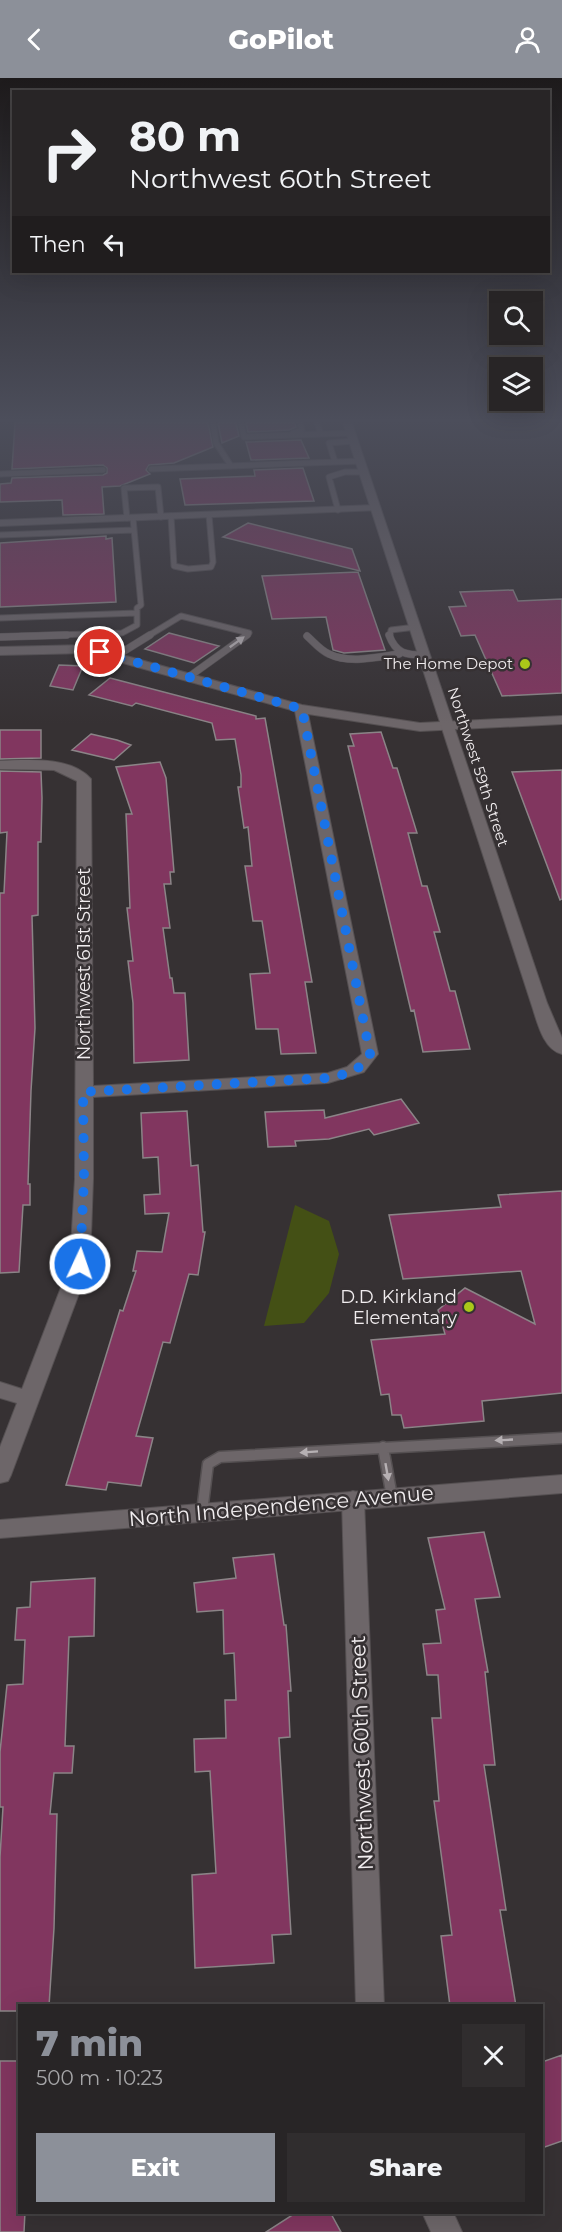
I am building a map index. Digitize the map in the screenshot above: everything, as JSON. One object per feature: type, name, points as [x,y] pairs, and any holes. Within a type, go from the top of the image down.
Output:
[{"type":"street","name":"Northwest 59th Street","points":[[380,524],[539,1003],[551,1036],[562,1049]]},
{"type":"street","points":[[0,651],[87,650],[190,676],[302,709],[420,727],[562,720]]},
{"type":"street","points":[[83,1092],[328,1078],[351,1072],[365,1062],[370,1054],[302,709]]},
{"type":"street","name":"Northwest 61st Street","points":[[0,765],[35,764],[70,769],[84,779],[84,1179],[80,1264],[0,1475]]},
{"type":"street","points":[[0,1390],[28,1399]]},
{"type":"street","name":"North Independence Avenue","points":[[0,1529],[562,1484]]},
{"type":"street","name":"Northwest 60th Street","points":[[353,1500],[370,2004]]},
{"type":"street","points":[[438,2214],[447,2232]]},
{"type":"lane","points":[[0,637],[122,633],[137,625],[137,608],[141,605],[132,524]]},
{"type":"lane","points":[[167,524],[174,566],[182,569],[211,567],[213,562],[210,524]]},
{"type":"lane","points":[[0,535],[134,530]]},
{"type":"lane","points":[[0,618],[137,613]]},
{"type":"lane","points":[[116,656],[181,616],[249,633],[190,676]]},
{"type":"lane","points":[[399,654],[394,650],[389,634],[391,630],[416,627]]},
{"type":"lane","points":[[307,636],[329,654],[340,658],[399,654],[425,655]]},
{"type":"lane","points":[[202,1512],[208,1464],[220,1457],[562,1437]]},
{"type":"lane","points":[[383,1447],[392,1497]]},
{"type":"green space","points":[[295,1205],[329,1221],[339,1254],[329,1293],[304,1323],[264,1326]]},
{"type":"building","points":[[250,524],[352,549],[360,571],[223,537]]},
{"type":"building","points":[[106,536],[106,539],[112,538],[116,602],[0,607],[0,543]]},
{"type":"building","points":[[358,572],[385,650],[344,653],[333,650],[326,617],[272,619],[262,576]]},
{"type":"building","name":"The Home Depot","points":[[513,590],[518,601],[562,599],[562,693],[502,696],[475,635],[461,636],[449,607],[466,606],[460,592]]},
{"type":"building","points":[[169,633],[219,646],[194,663],[145,649]]},
{"type":"building","points":[[59,665],[83,666],[73,690],[50,686]]},
{"type":"building","points":[[110,678],[256,716],[256,719],[265,718],[312,982],[305,982],[316,1053],[281,1054],[278,1029],[256,1029],[250,974],[270,973],[262,921],[253,921],[245,866],[252,866],[248,827],[244,828],[238,787],[241,787],[241,775],[235,739],[216,740],[212,723],[136,703],[132,706],[89,695]]},
{"type":"building","points":[[0,730],[41,730],[41,758],[0,759]]},
{"type":"building","points":[[381,732],[393,768],[397,768],[417,833],[408,833],[422,886],[427,886],[440,932],[434,932],[450,991],[455,991],[470,1049],[423,1052],[414,1010],[411,1011],[348,746],[354,746],[350,734]]},
{"type":"building","points":[[91,734],[131,745],[114,760],[72,750]]},
{"type":"building","points":[[160,762],[166,778],[174,872],[170,872],[171,884],[164,884],[170,928],[163,928],[174,993],[185,993],[189,1060],[134,1063],[133,1003],[128,961],[133,961],[127,908],[130,908],[126,814],[132,814],[116,767]]},
{"type":"building","points":[[562,770],[562,899],[560,900],[512,772]]},
{"type":"building","points":[[0,771],[41,772],[42,798],[41,842],[38,842],[38,915],[32,916],[35,1028],[28,1184],[30,1184],[30,1205],[23,1205],[19,1272],[0,1273],[0,893],[4,893],[7,832],[0,833]]},
{"type":"building","points":[[401,1099],[419,1123],[374,1135],[369,1129],[329,1139],[295,1141],[296,1146],[268,1147],[265,1112],[324,1110],[325,1118]]},
{"type":"building","points":[[187,1111],[191,1166],[198,1165],[203,1232],[205,1232],[198,1275],[189,1274],[170,1343],[163,1342],[136,1436],[153,1438],[141,1486],[108,1482],[106,1490],[66,1485],[120,1310],[123,1311],[136,1271],[133,1271],[137,1251],[162,1252],[169,1213],[145,1214],[144,1195],[160,1194],[158,1157],[143,1158],[141,1113]]},
{"type":"building","name":"D.D. Kirkland Elementary","points":[[562,1191],[562,1393],[482,1401],[484,1421],[404,1428],[401,1415],[392,1415],[389,1394],[381,1395],[371,1340],[445,1334],[438,1310],[465,1288],[535,1324],[521,1271],[403,1279],[389,1215],[501,1207],[498,1195]]},
{"type":"building","points":[[484,1532],[500,1597],[475,1599],[488,1672],[485,1672],[495,1765],[484,1765],[506,1910],[500,1910],[516,2004],[450,2004],[441,1936],[452,1935],[434,1801],[439,1801],[432,1718],[441,1718],[438,1675],[427,1675],[423,1644],[441,1643],[436,1610],[445,1609],[428,1538]]},
{"type":"building","points":[[274,1554],[284,1625],[286,1625],[291,1691],[288,1691],[290,1737],[279,1738],[291,1934],[272,1935],[274,1963],[195,1968],[192,1875],[216,1873],[210,1771],[195,1772],[194,1739],[226,1738],[225,1700],[236,1700],[234,1653],[224,1654],[223,1610],[197,1612],[194,1583],[236,1578],[233,1558]]},
{"type":"building","points":[[95,1578],[94,1636],[69,1637],[65,1746],[74,1746],[72,1773],[54,1773],[50,1814],[57,1814],[49,2004],[18,2004],[18,2011],[0,2011],[0,1857],[3,1807],[0,1807],[0,1752],[7,1685],[23,1684],[25,1640],[15,1640],[17,1608],[30,1607],[31,1582]]},
{"type":"building","points":[[562,2055],[562,2141],[543,2148],[543,2062]]},
{"type":"building","points":[[0,2061],[18,2061],[17,2203],[18,2214],[25,2214],[24,2232],[0,2232]]},
{"type":"building","points":[[294,2214],[331,2214],[341,2232],[266,2232]]},
{"type":"place","name":"The Home Depot","points":[[525,664]]},
{"type":"place","name":"D.D. Kirkland Elementary","points":[[469,1307]]},
{"type":"route","points":[[80,1264],[84,1179],[83,1092],[328,1078],[357,1070],[370,1054],[302,709],[100,652]]}]
